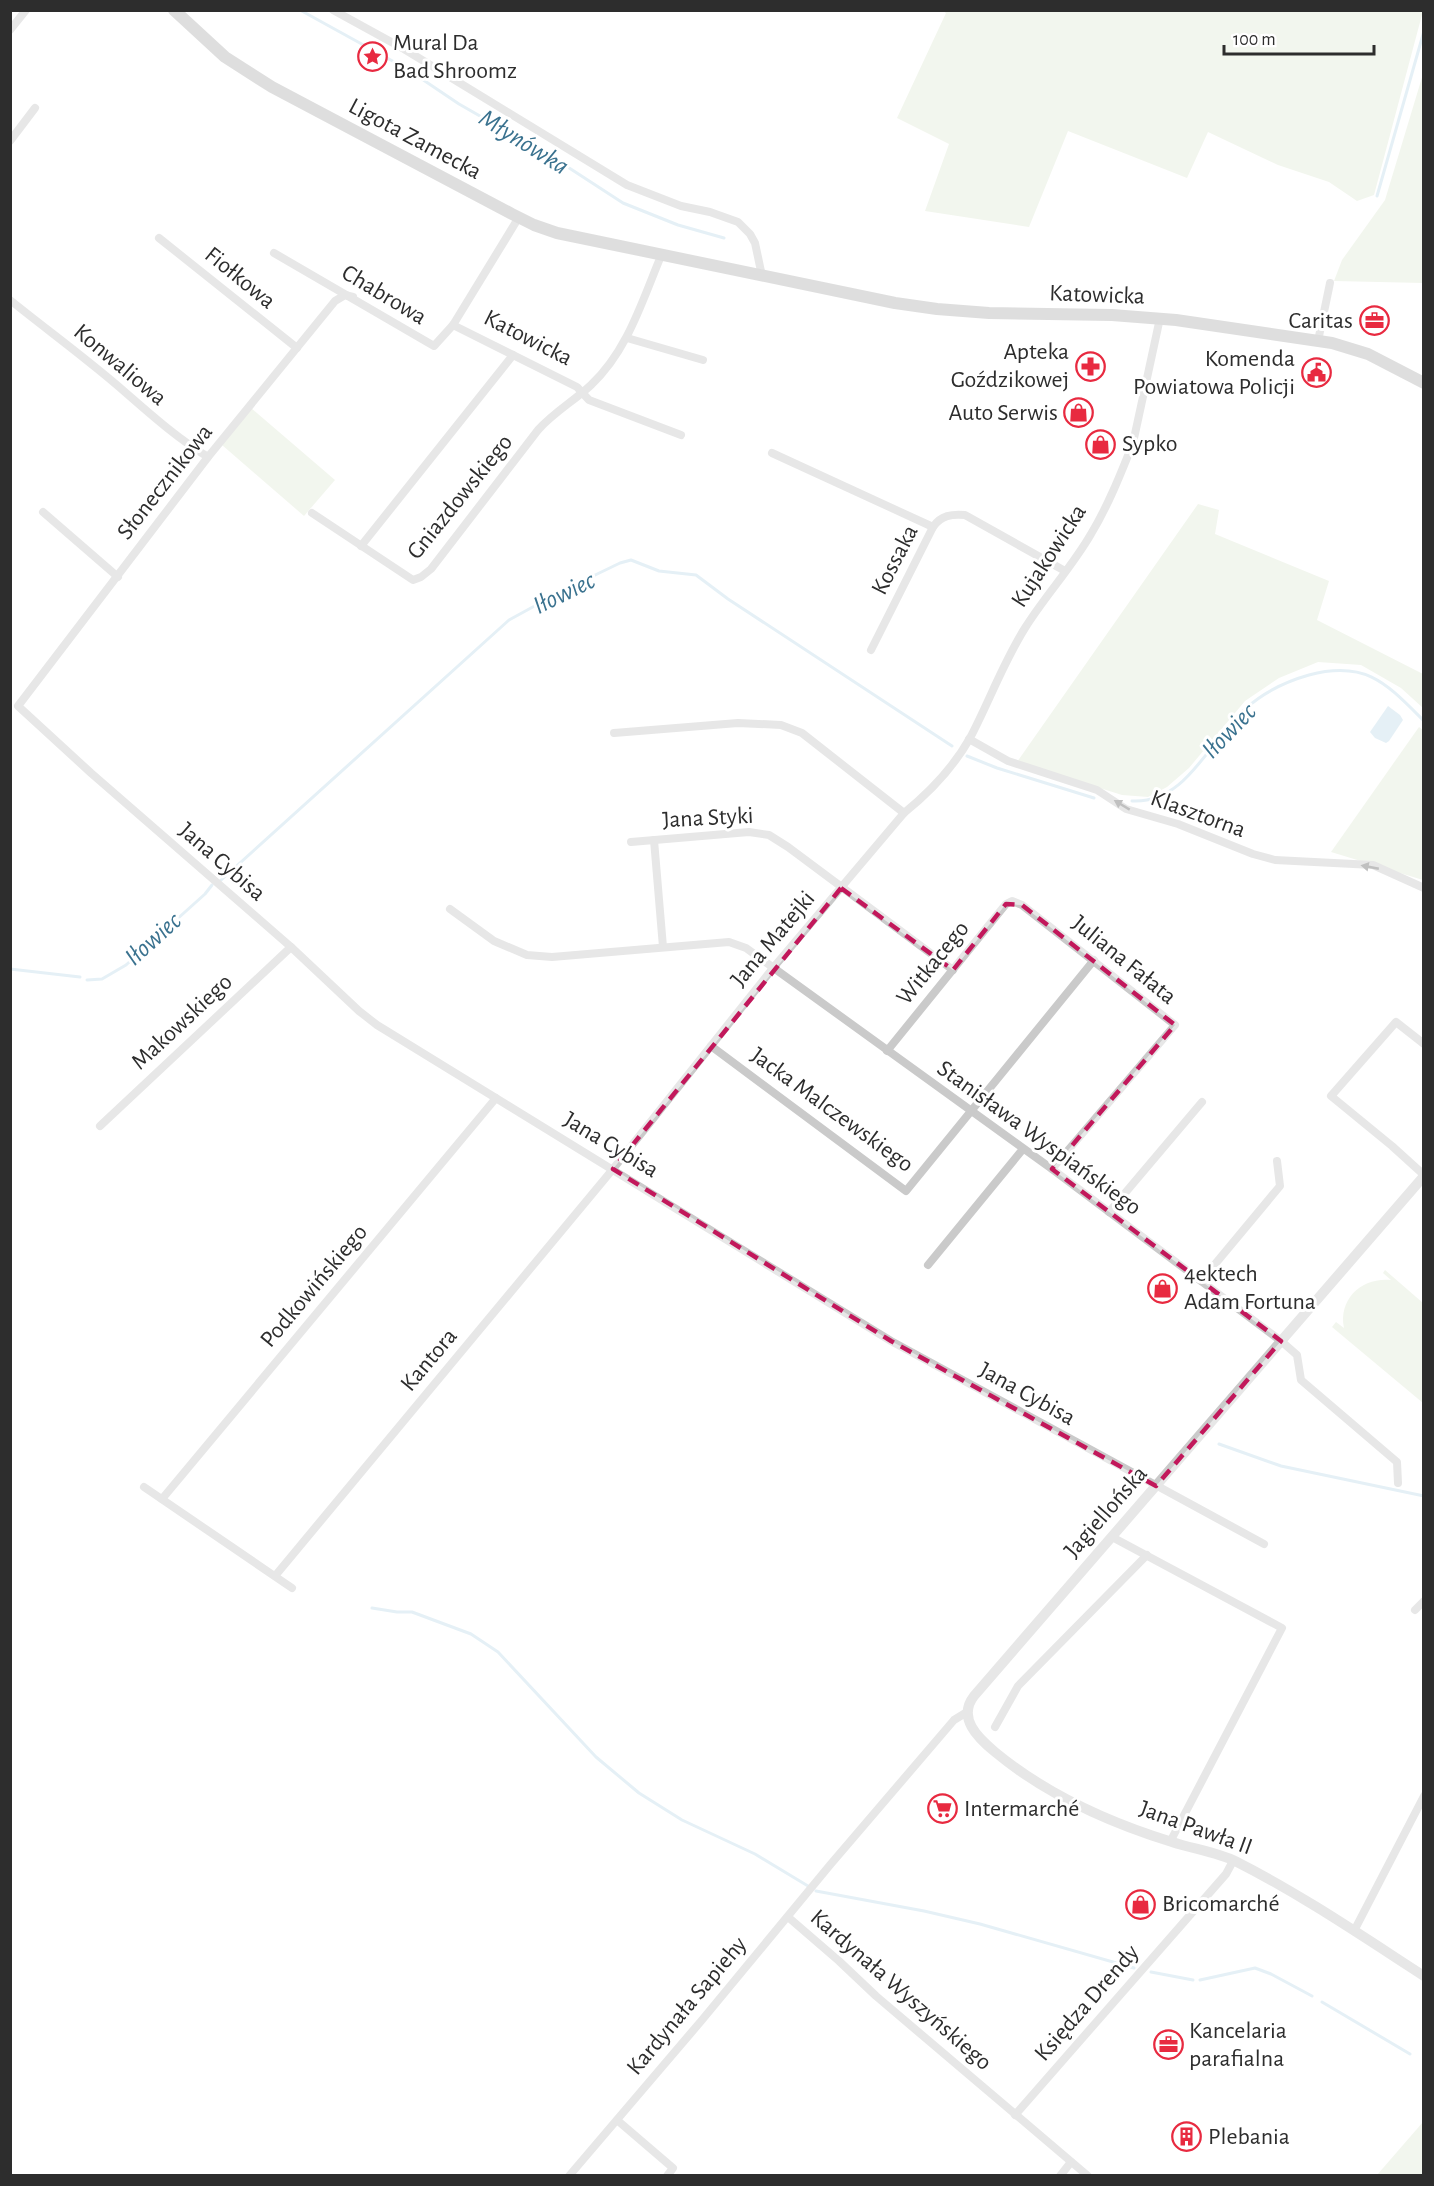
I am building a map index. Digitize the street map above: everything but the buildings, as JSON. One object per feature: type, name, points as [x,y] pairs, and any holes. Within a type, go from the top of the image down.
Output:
[{"type":"main road","name":"Ligota Zamecka","points":[[174,10],[225,57],[272,87],[519,217],[557,233],[660,256]]},
{"type":"main road","name":"Katowicka","points":[[660,256],[895,303],[937,309],[989,313],[1160,318],[1318,341],[1368,354],[1424,383]]},
{"type":"street","points":[[10,30],[26,10]]},
{"type":"street","points":[[333,10],[404,49],[627,185],[681,206],[710,212],[738,222],[756,243],[762,276]]},
{"type":"street","points":[[10,141],[35,108]]},
{"type":"street","name":"Chabrowa","points":[[274,253],[434,346],[453,325],[519,217]]},
{"type":"street","name":"Fiołkowa","points":[[159,238],[297,348]]},
{"type":"street","name":"Katowicka","points":[[582,392],[592,384],[612,360],[627,338],[660,256]]},
{"type":"street","points":[[1318,341],[1330,283]]},
{"type":"street","name":"Słonecznikowa","points":[[18,706],[207,458],[335,301],[345,296],[353,297]]},
{"type":"street","name":"Konwaliowa","points":[[10,300],[117,385],[152,417],[207,458]]},
{"type":"street","name":"Kujakowicka","points":[[969,739],[997,679],[1025,628],[1091,534],[1133,443],[1160,318]]},
{"type":"street","name":"Katowicka","points":[[453,325],[577,387],[589,400],[681,435]]},
{"type":"street","points":[[627,338],[703,360]]},
{"type":"street","name":"Gniazdowskiego","points":[[361,546],[513,355]]},
{"type":"street","name":"Gniazdowskiego","points":[[312,513],[413,580],[421,578],[432,568],[538,430],[552,414],[582,392]]},
{"type":"street","points":[[772,453],[933,527]]},
{"type":"street","points":[[43,512],[118,577]]},
{"type":"street","name":"Kossaka","points":[[871,651],[933,527],[938,520],[951,514],[965,515],[1065,571]]},
{"type":"street","name":"Jana Cybisa","points":[[18,706],[377,1025],[891,1341],[1264,1544]]},
{"type":"street","points":[[614,733],[738,723],[781,725],[802,733],[904,813]]},
{"type":"street","name":"Jana Matejki","points":[[613,1169],[773,968],[904,813],[928,794],[969,739]]},
{"type":"street","name":"Klasztorna","points":[[969,739],[1008,761],[1097,790],[1126,809],[1178,824],[1253,854],[1275,860],[1373,866],[1424,888]]},
{"type":"street","name":"Jana Styki","points":[[631,842],[749,832],[769,835],[953,970]]},
{"type":"street","points":[[654,840],[663,947]]},
{"type":"street","name":"Witkacego","points":[[887,1051],[1006,904],[1012,901]]},
{"type":"street","name":"Juliana Fałata","points":[[1012,901],[1022,905],[1175,1025],[1052,1169]]},
{"type":"street","name":"Stanisława Wyspiańskiego","points":[[450,909],[494,941],[527,955],[552,957],[729,942],[746,948],[970,1112],[1052,1169],[1281,1341]]},
{"type":"street","name":"Makowskiego","points":[[100,1126],[291,947]]},
{"type":"street","points":[[970,1112],[1094,960]]},
{"type":"street","points":[[1424,1044],[1396,1022],[1331,1096],[1424,1175]]},
{"type":"street","name":"Jacka Malczewskiego","points":[[711,1046],[906,1191],[970,1112]]},
{"type":"street","name":"Podkowińskiego","points":[[162,1499],[496,1098]]},
{"type":"street","points":[[1109,1212],[1202,1102]]},
{"type":"street","points":[[928,1265],[1023,1149]]},
{"type":"street","points":[[1201,1281],[1280,1186],[1277,1161]]},
{"type":"street","name":"Kantora","points":[[274,1576],[613,1169]]},
{"type":"street","name":"Jagiellońska","points":[[967,1712],[974,1696],[1424,1175]]},
{"type":"street","points":[[1281,1341],[1297,1355],[1301,1380],[1397,1462],[1398,1483]]},
{"type":"street","points":[[144,1487],[292,1588]]},
{"type":"street","points":[[1112,1537],[1282,1629],[1170,1842]]},
{"type":"street","points":[[995,1727],[1018,1686],[1147,1556]]},
{"type":"street","points":[[1415,1610],[1424,1601]]},
{"type":"street","name":"Jana Pawła II","points":[[967,1712],[969,1725],[978,1738],[1041,1786],[1077,1805],[1170,1842],[1233,1861],[1279,1884],[1424,1976]]},
{"type":"street","name":"Kardynała Wyszyńskiego","points":[[967,1712],[954,1720],[788,1917],[876,1996],[1088,2175]]},
{"type":"street","points":[[1354,1931],[1424,1796]]},
{"type":"street","name":"Księdza Drendy","points":[[1015,2115],[1226,1874],[1233,1861]]},
{"type":"street","name":"Kardynała Sapiehy","points":[[568,2175],[788,1917]]},
{"type":"street","points":[[617,2120],[673,2168],[667,2175]]},
{"type":"street","points":[[1060,2175],[1071,2162]]},
{"type":"highlighted area","points":[[841,888],[953,970],[1006,904],[1022,905],[1175,1025],[1052,1169],[1281,1341],[1156,1486],[891,1341],[613,1169]]},
{"type":"green space","points":[[943,11],[1423,11],[1374,195],[1357,201],[1329,182],[1278,165],[1208,132],[1187,178],[1068,131],[1029,227],[925,211],[949,144],[897,118],[946,13]]},
{"type":"green space","points":[[1423,74],[1423,283],[1334,281],[1342,260],[1385,200]]},
{"type":"green space","points":[[251,408],[335,480],[304,516],[222,445]]},
{"type":"green space","points":[[1198,504],[1219,510],[1215,534],[1329,581],[1317,620],[1423,674],[1423,708],[1401,688],[1361,665],[1318,662],[1279,678],[1245,701],[1189,768],[1167,787],[1148,797],[1122,795],[1017,762]]},
{"type":"green space","points":[[1419,727],[1424,731],[1423,880],[1331,852]]},
{"type":"green space","points":[[1385,1270],[1423,1303],[1423,1403],[1332,1327],[1336,1322],[1344,1328],[1345,1307],[1349,1299],[1362,1286],[1371,1282],[1391,1280],[1383,1273]]},
{"type":"green space","points":[[1423,2122],[1423,2175],[1377,2175]]},
{"type":"water","points":[[1388,706],[1403,720],[1386,743],[1375,738],[1370,732]]},
{"type":"waterway","name":"Młynówka","points":[[300,10],[407,69],[459,104],[560,162],[623,203],[678,225],[724,238]]},
{"type":"waterway","points":[[1377,196],[1424,31]]},
{"type":"waterway","name":"Iłowiec","points":[[220,881],[509,620],[562,591],[631,560],[659,571],[696,575],[728,599],[952,746]]},
{"type":"waterway","name":"Iłowiec","points":[[1132,801],[1151,799],[1168,792],[1196,768],[1232,722],[1252,703],[1275,688],[1309,675],[1329,671],[1346,671],[1374,678],[1398,696],[1424,721]]},
{"type":"waterway","name":"Iłowiec","points":[[967,756],[997,768],[1094,798]]},
{"type":"waterway","name":"Iłowiec","points":[[87,980],[102,979],[126,965],[205,894],[212,885]]},
{"type":"waterway","name":"Iłowiec","points":[[10,969],[80,977]]},
{"type":"waterway","points":[[1219,1444],[1281,1466],[1424,1496]]},
{"type":"waterway","points":[[372,1608],[412,1612],[471,1634],[498,1652],[596,1757],[639,1793],[682,1820],[755,1854],[808,1886]]},
{"type":"waterway","points":[[816,1891],[980,1924],[1134,1968]]},
{"type":"waterway","points":[[1200,1980],[1255,1968],[1312,1996]]},
{"type":"waterway","points":[[1151,1972],[1193,1980]]},
{"type":"waterway","points":[[1322,2002],[1410,2054]]},
{"type":"place","name":"Mural Da Bad Shroomz","points":[[372,57]]},
{"type":"place","name":"Caritas","points":[[1374,321]]},
{"type":"place","name":"Apteka Goździkowej","points":[[1090,366]]},
{"type":"place","name":"Komenda Powiatowa Policji","points":[[1316,373]]},
{"type":"place","name":"Auto Serwis","points":[[1079,413]]},
{"type":"place","name":"Sypko","points":[[1101,444]]},
{"type":"place","name":"4ektech Adam Fortuna","points":[[1163,1288]]},
{"type":"place","name":"Intermarché","points":[[943,1809]]},
{"type":"place","name":"Bricomarché","points":[[1141,1904]]},
{"type":"place","name":"Kancelaria parafialna","points":[[1168,2045]]},
{"type":"place","name":"Plebania","points":[[1187,2137]]}]
